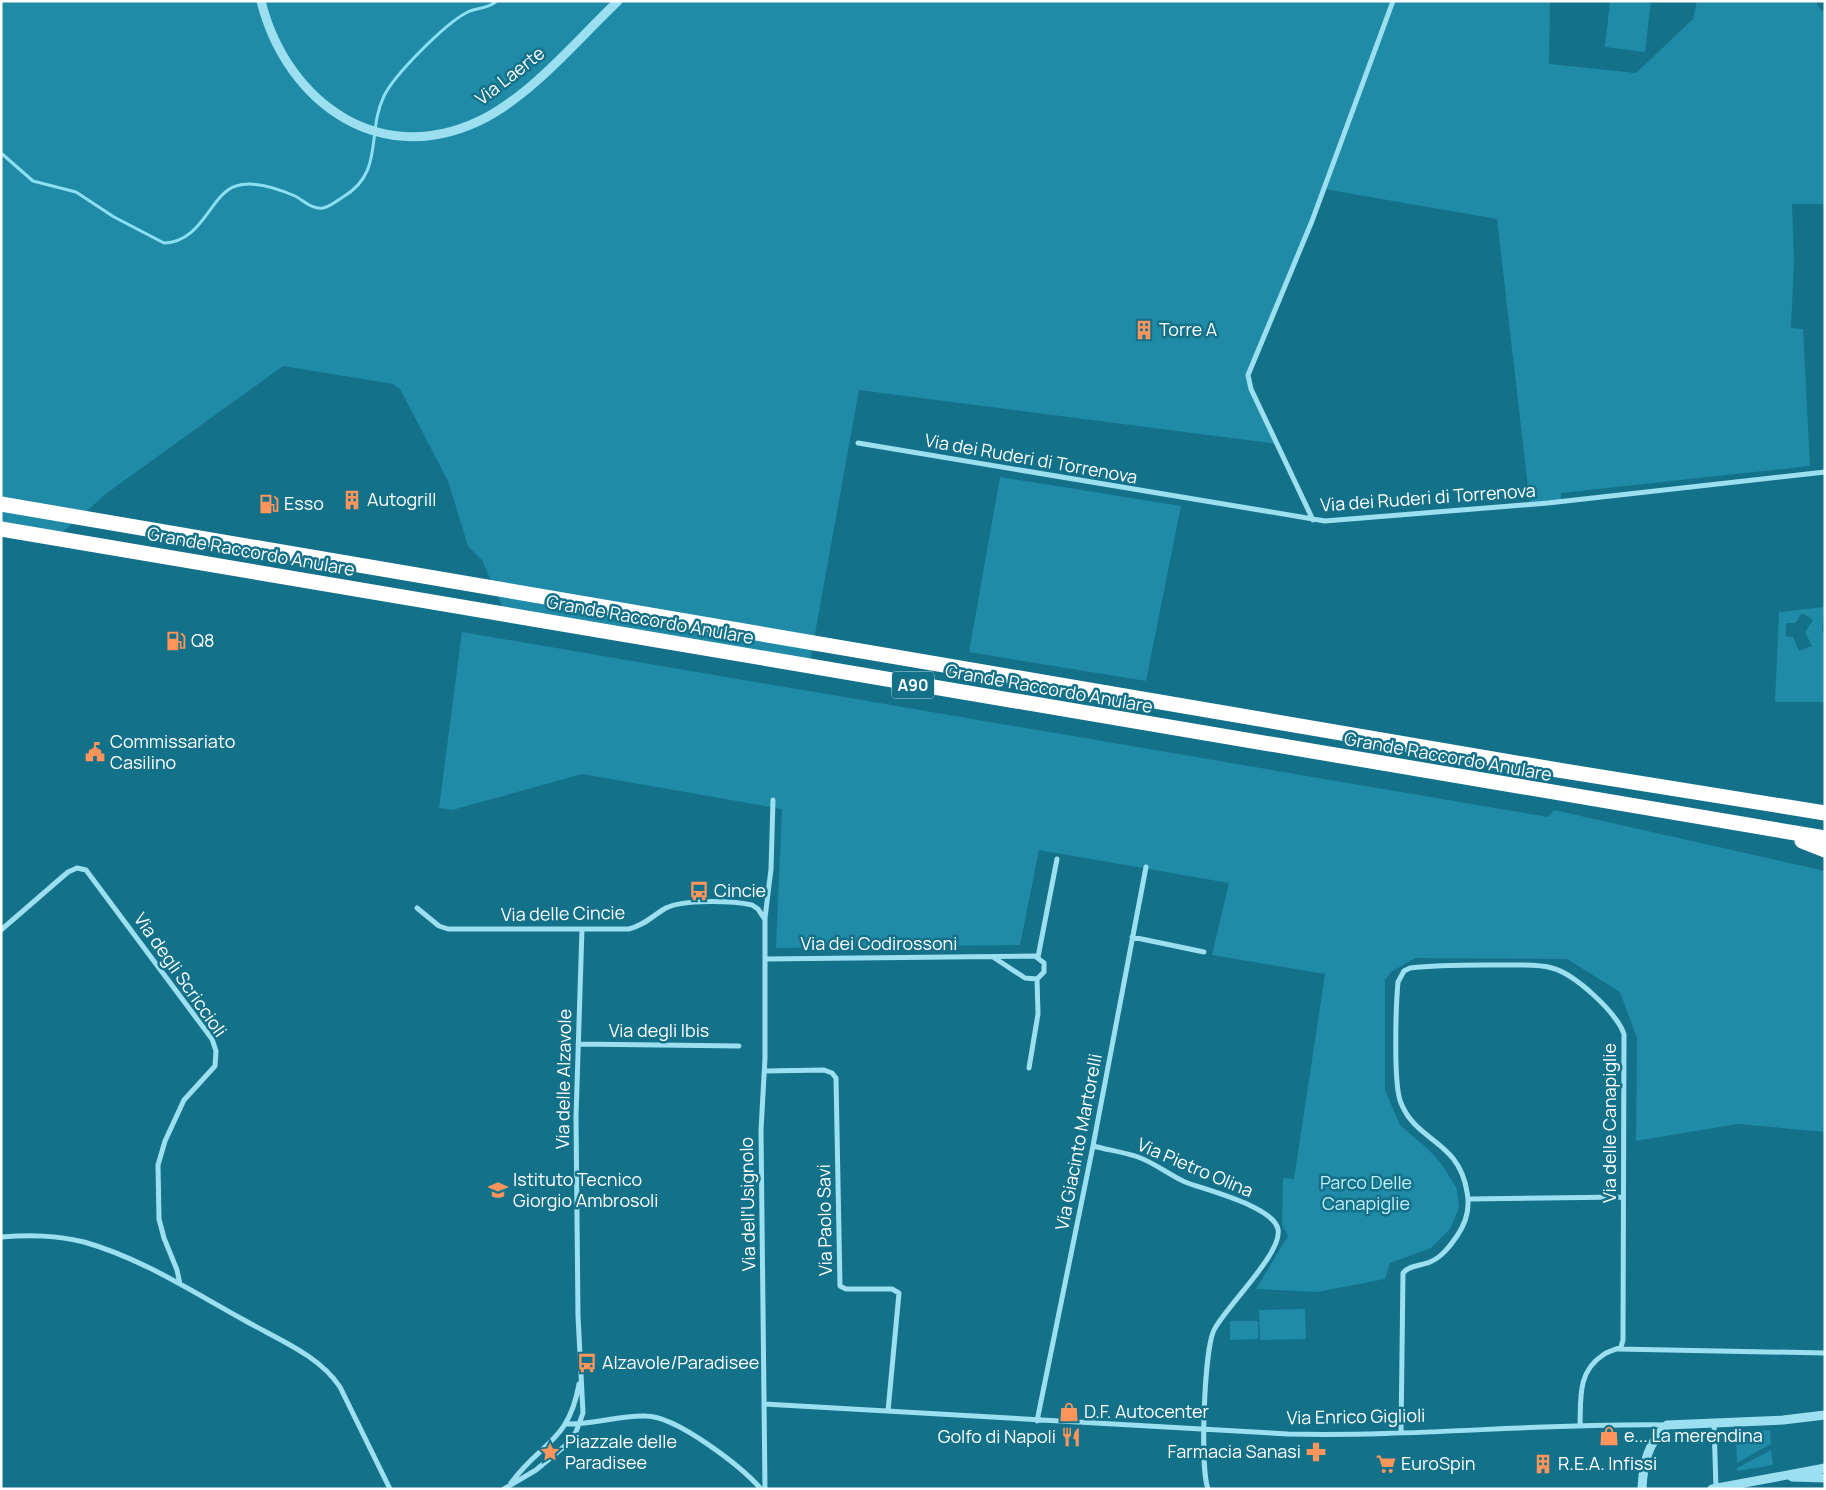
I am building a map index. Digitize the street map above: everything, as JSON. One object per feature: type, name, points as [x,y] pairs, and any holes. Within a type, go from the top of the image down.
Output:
[{"type":"highway","name":"Grande Raccordo Anulare","points":[[1,504],[1552,769],[1825,813]]},
{"type":"highway","name":"Grande Raccordo Anulare","points":[[1,528],[1825,838]]},
{"type":"highway","points":[[1730,797],[1765,794],[1825,803]]},
{"type":"highway","points":[[1767,829],[1825,850]]},
{"type":"street","name":"Via Laerte","points":[[261,1],[274,42],[293,74],[323,104],[358,124],[392,134],[410,136],[432,135],[490,115],[536,79],[618,1]]},
{"type":"street","points":[[1313,520],[1251,389],[1248,375],[1312,221],[1393,1]]},
{"type":"street","name":"Via dei Ruderi di Torrenova","points":[[858,443],[1313,520],[1371,518],[1548,503],[1825,472]]},
{"type":"street","points":[[765,918],[770,875],[773,800]]},
{"type":"street","points":[[1029,1068],[1038,1014],[1037,979],[1042,974],[1045,966],[1038,957],[1057,859]]},
{"type":"street","name":"Via Giacinto Martorelli","points":[[1037,1421],[1093,1146],[1146,866]]},
{"type":"street","name":"Via degli Scriccioli","points":[[1,930],[68,872],[77,868],[86,870],[212,1039],[216,1051],[215,1066],[184,1100],[164,1141],[158,1165],[159,1219],[164,1238],[176,1265],[180,1284]]},
{"type":"street","name":"Via delle Cincie","points":[[417,908],[439,926],[448,929],[634,928],[649,922],[668,907],[704,903],[752,905],[765,918]]},
{"type":"street","name":"Via dell'Usignolo","points":[[763,1489],[764,1404],[760,1148],[764,1071],[765,918]]},
{"type":"street","name":"Via delle Alzavole","points":[[580,1381],[576,1117],[582,929]]},
{"type":"street","points":[[1132,937],[1204,952]]},
{"type":"street","points":[[993,956],[1025,978],[1037,979]]},
{"type":"street","name":"Via dei Codirossoni","points":[[765,958],[1038,957]]},
{"type":"street","name":"Via delle Canapiglie","points":[[1468,1199],[1465,1179],[1458,1163],[1448,1151],[1413,1121],[1399,1098],[1397,1075],[1398,987],[1401,975],[1410,968],[1468,965],[1549,967],[1572,978],[1609,1012],[1621,1028],[1625,1046],[1624,1332],[1622,1344],[1618,1349]]},
{"type":"street","name":"Via degli Ibis","points":[[578,1044],[739,1046]]},
{"type":"street","name":"Via Paolo Savi","points":[[764,1071],[827,1070],[836,1078],[840,1286],[846,1289],[894,1289],[899,1296],[888,1412]]},
{"type":"street","name":"Via Pietro Olina","points":[[1093,1146],[1138,1157],[1184,1181],[1251,1206],[1274,1220],[1278,1228],[1277,1240],[1273,1250],[1212,1335],[1205,1375],[1206,1431]]},
{"type":"street","points":[[1401,1433],[1403,1273],[1407,1269],[1436,1258],[1446,1250],[1462,1228],[1468,1211],[1468,1199],[1623,1197]]},
{"type":"street","points":[[1,1237],[44,1235],[84,1242],[127,1258],[180,1284],[306,1355],[328,1372],[343,1392],[390,1489]]},
{"type":"street","points":[[1580,1426],[1582,1381],[1585,1373],[1599,1358],[1618,1349],[1825,1353]]},
{"type":"street","points":[[510,1485],[523,1468],[556,1438],[566,1424],[575,1404],[580,1381]]},
{"type":"street","points":[[504,1489],[536,1470],[566,1445],[580,1424],[584,1409],[580,1381]]},
{"type":"street","name":"Via Enrico Giglioli","points":[[764,1404],[1206,1431],[1343,1435],[1580,1426],[1667,1425],[1783,1420],[1825,1415]]},
{"type":"street","points":[[566,1424],[580,1424],[636,1416],[660,1418],[735,1462],[763,1489]]},
{"type":"street","points":[[1714,1423],[1716,1488]]},
{"type":"street","points":[[1642,1489],[1647,1453],[1656,1437],[1667,1425]]},
{"type":"street","points":[[1206,1431],[1208,1489]]},
{"type":"street","points":[[1712,1489],[1786,1477],[1812,1469],[1825,1468]]},
{"type":"street","points":[[1786,1477],[1825,1478]]},
{"type":"green space","points":[[1,1],[1550,1],[1549,64],[1636,73],[1693,19],[1697,1],[1815,1],[1822,11],[1825,11],[1825,204],[1792,204],[1794,262],[1791,328],[1803,329],[1810,466],[1561,493],[1561,502],[1530,505],[1497,219],[1324,189],[1248,378],[1277,444],[859,390],[809,667],[506,615],[482,560],[468,546],[448,481],[400,389],[393,384],[283,366],[107,493],[56,538],[1,529]]},
{"type":"green space","points":[[1610,1],[1651,1],[1645,52],[1605,47]]},
{"type":"green space","points":[[1000,477],[1181,506],[1146,681],[969,652]]},
{"type":"green space","points":[[1825,607],[1822,631],[1825,632],[1825,702],[1775,702],[1779,612]],"holes":[[[1802,613],[1813,620],[1805,632],[1812,646],[1799,651],[1793,637],[1786,636],[1786,623],[1795,623]]]},
{"type":"green space","name":"Parco Delle Canapiglie","points":[[462,632],[1548,817],[1554,810],[1825,871],[1825,1132],[1738,1124],[1636,1141],[1637,1038],[1620,992],[1567,959],[1415,958],[1391,972],[1385,980],[1385,1090],[1400,1125],[1428,1149],[1443,1166],[1457,1189],[1459,1208],[1450,1229],[1431,1248],[1390,1263],[1385,1279],[1317,1292],[1256,1289],[1288,1236],[1282,1225],[1283,1178],[1294,1179],[1325,974],[1212,955],[1229,883],[1039,850],[1020,945],[776,948],[782,809],[582,774],[452,810],[439,808]]},
{"type":"green space","points":[[1305,1309],[1306,1339],[1260,1340],[1259,1310]]},
{"type":"green space","points":[[1230,1321],[1258,1321],[1258,1339],[1230,1340]]},
{"type":"green space","points":[[1770,1430],[1771,1444],[1737,1463],[1736,1432]]},
{"type":"green space","points":[[1771,1450],[1773,1465],[1737,1471],[1737,1468]]},
{"type":"waterway","points":[[1,153],[33,181],[76,192],[114,217],[164,243],[177,241],[188,235],[197,227],[219,198],[227,191],[243,184],[274,188],[295,196],[316,208],[326,207],[356,187],[365,176],[370,164],[379,110],[384,96],[398,76],[433,39],[457,19],[470,11],[489,6],[497,1]]},
{"type":"place","name":"Torre A","points":[[1144,330]]},
{"type":"place","name":"Autogrill","points":[[352,500]]},
{"type":"place","name":"Esso","points":[[269,504]]},
{"type":"place","name":"Q8","points":[[176,641]]},
{"type":"place","name":"Commissariato Casilino","points":[[95,752]]},
{"type":"place","name":"Cincie","points":[[699,891]]},
{"type":"place","name":"Istituto Tecnico Giorgio Ambrosoli","points":[[498,1190]]},
{"type":"place","name":"Alzavole/Paradisee","points":[[587,1363]]},
{"type":"place","name":"D.F. Autocenter","points":[[1069,1412]]},
{"type":"place","name":"e... La merendina","points":[[1609,1436]]},
{"type":"place","name":"Golfo di Napoli","points":[[1071,1437]]},
{"type":"place","name":"Piazzale delle Paradisee","points":[[550,1452]]},
{"type":"place","name":"Farmacia Sanasi","points":[[1316,1452]]},
{"type":"place","name":"EuroSpin","points":[[1386,1464]]},
{"type":"place","name":"R.E.A. Infissi","points":[[1543,1464]]}]
